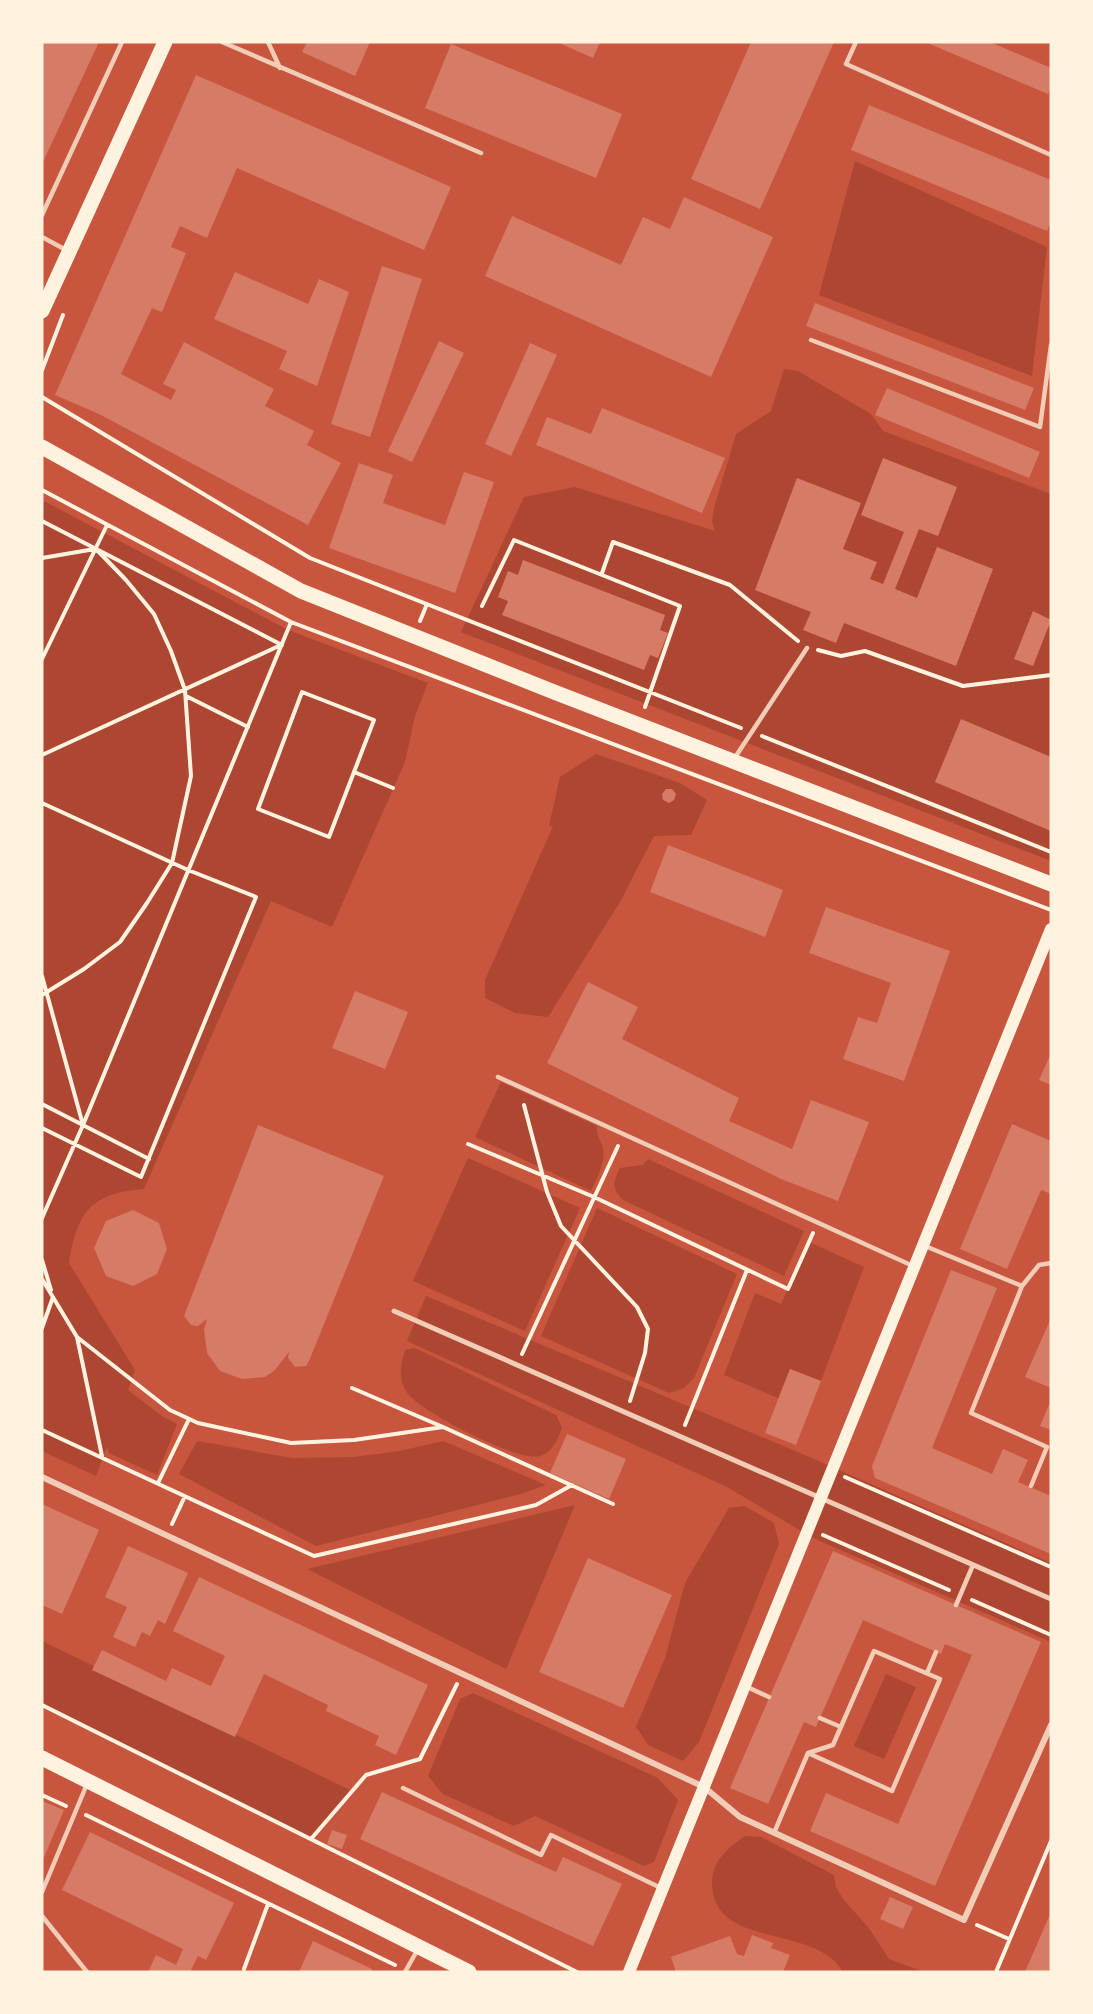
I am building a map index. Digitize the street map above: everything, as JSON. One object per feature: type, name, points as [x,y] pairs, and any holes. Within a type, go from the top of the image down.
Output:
[{"type":"main road","points":[[42,311],[165,42]]},
{"type":"main road","points":[[42,447],[301,591],[1051,884]]},
{"type":"main road","points":[[629,1972],[1051,929]]},
{"type":"main road","points":[[42,1758],[469,1972]]},
{"type":"street","points":[[394,1311],[1051,1599]]},
{"type":"street","points":[[42,1477],[704,1787],[741,1817],[964,1920],[1051,1725]]},
{"type":"lane","points":[[42,214],[122,42]]},
{"type":"lane","points":[[222,42],[481,153]]},
{"type":"lane","points":[[268,42],[280,68]]},
{"type":"lane","points":[[856,42],[846,64],[1051,155]]},
{"type":"lane","points":[[42,237],[70,252]]},
{"type":"lane","points":[[811,340],[1040,428],[1051,345]]},
{"type":"lane","points":[[733,761],[807,648]]},
{"type":"lane","points":[[498,1077],[916,1267]]},
{"type":"lane","points":[[924,1246],[1022,1286]]},
{"type":"lane","points":[[1031,1486],[1047,1448],[971,1413],[1022,1286],[1038,1265],[1051,1263]]},
{"type":"lane","points":[[956,1605],[973,1565]]},
{"type":"lane","points":[[774,1833],[808,1753],[833,1745],[874,1651],[939,1679],[892,1791],[808,1753]]},
{"type":"lane","points":[[927,1673],[936,1652]]},
{"type":"lane","points":[[745,1686],[770,1697]]},
{"type":"lane","points":[[820,1718],[841,1727]]},
{"type":"lane","points":[[42,1892],[88,1781]]},
{"type":"lane","points":[[403,1788],[542,1855],[551,1835],[663,1889]]},
{"type":"lane","points":[[42,1916],[87,1972]]},
{"type":"lane","points":[[406,1971],[419,1947]]},
{"type":"path","points":[[42,397],[310,558],[427,604]]},
{"type":"path","points":[[42,490],[291,622],[1051,910]]},
{"type":"path","points":[[42,521],[282,645]]},
{"type":"path","points":[[42,659],[107,525]]},
{"type":"path","points":[[482,606],[514,540],[602,573],[680,606],[658,675],[638,724]]},
{"type":"path","points":[[602,573],[613,542],[730,585],[807,648],[841,656],[865,651],[963,686],[1051,675]]},
{"type":"path","points":[[42,558],[96,549]]},
{"type":"path","points":[[44,995],[120,942],[172,863],[191,776],[185,690],[154,614],[96,549]]},
{"type":"path","points":[[42,1218],[83,1125],[291,622]]},
{"type":"path","points":[[42,755],[282,645]]},
{"type":"path","points":[[302,692],[374,720],[354,772],[329,837],[258,809],[302,692]]},
{"type":"path","points":[[186,696],[248,727]]},
{"type":"path","points":[[354,772],[393,788]]},
{"type":"path","points":[[42,803],[172,863],[256,897],[141,1177],[42,1128]]},
{"type":"path","points":[[42,976],[44,995],[83,1125]]},
{"type":"path","points":[[519,1087],[543,1175],[561,1226],[637,1307],[648,1329],[635,1389],[625,1413]]},
{"type":"path","points":[[42,1104],[149,1159]]},
{"type":"path","points":[[517,1366],[623,1134]]},
{"type":"path","points":[[468,1144],[594,1197],[788,1289],[818,1223]]},
{"type":"path","points":[[42,1260],[53,1298],[42,1328]]},
{"type":"path","points":[[680,1438],[747,1270]]},
{"type":"path","points":[[42,1279],[77,1337],[103,1457]]},
{"type":"path","points":[[77,1337],[162,1404],[189,1419],[291,1443],[354,1440],[443,1427]]},
{"type":"path","points":[[352,1388],[613,1504]]},
{"type":"path","points":[[158,1483],[189,1419]]},
{"type":"path","points":[[42,1430],[314,1556],[536,1505],[572,1485]]},
{"type":"path","points":[[832,1471],[1051,1567]]},
{"type":"path","points":[[167,1536],[185,1496]]},
{"type":"path","points":[[809,1529],[953,1592]]},
{"type":"path","points":[[964,1597],[1051,1635]]},
{"type":"path","points":[[311,1839],[366,1775],[420,1759],[462,1673]]},
{"type":"path","points":[[42,1705],[577,1972]]},
{"type":"path","points":[[42,1795],[406,1971]]},
{"type":"path","points":[[996,1972],[1051,1841]]},
{"type":"path","points":[[244,1969],[268,1904]]},
{"type":"path","points":[[985,1928],[1009,1939]]},
{"type":"shaded area","points":[[855,161],[1047,247],[1032,376],[819,295]]},
{"type":"shaded area","points":[[784,369],[798,371],[871,414],[883,431],[1051,494],[1051,861],[461,632],[524,497],[575,487],[715,531],[712,521],[714,508],[736,434],[771,411]]},
{"type":"shaded area","points":[[42,500],[288,630],[428,683],[415,716],[405,762],[332,927],[271,901],[144,1189],[111,1195],[99,1201],[82,1218],[77,1230],[69,1263],[135,1370],[128,1390],[162,1416],[177,1424],[157,1475],[109,1453],[107,1447],[96,1476],[42,1451]]},
{"type":"shaded area","points":[[596,754],[680,783],[707,800],[691,835],[654,836],[620,902],[548,1017],[515,1013],[485,998],[485,980],[553,826],[549,826],[560,777]]},
{"type":"shaded area","points":[[501,1082],[597,1126],[604,1154],[600,1171],[591,1191],[475,1137]]},
{"type":"shaded area","points":[[468,1158],[580,1208],[525,1331],[413,1281]]},
{"type":"shaded area","points":[[648,1159],[804,1231],[784,1276],[623,1200],[616,1192],[614,1185],[620,1168],[643,1165]]},
{"type":"shaded area","points":[[597,1208],[737,1274],[694,1378],[684,1388],[669,1393],[541,1336]]},
{"type":"shaded area","points":[[809,1242],[864,1267],[821,1381],[790,1369],[778,1398],[724,1375],[755,1293],[781,1304]]},
{"type":"shaded area","points":[[426,1296],[807,1456],[1051,1563],[1051,1642],[813,1538],[727,1487],[407,1341]]},
{"type":"shaded area","points":[[415,1348],[556,1415],[562,1428],[554,1445],[540,1456],[513,1452],[494,1445],[435,1415],[411,1397],[403,1386],[401,1375],[405,1350]]},
{"type":"shaded area","points":[[197,1441],[292,1458],[354,1457],[400,1451],[443,1441],[546,1485],[521,1494],[316,1546],[179,1474]]},
{"type":"shaded area","points":[[575,1505],[506,1669],[307,1569]]},
{"type":"shaded area","points":[[745,1506],[774,1523],[779,1544],[699,1742],[683,1761],[648,1745],[636,1727],[665,1658],[685,1583],[729,1508]]},
{"type":"shaded area","points":[[42,1641],[352,1791],[311,1839],[42,1705]]},
{"type":"shaded area","points":[[886,1674],[916,1687],[884,1759],[854,1746]]},
{"type":"shaded area","points":[[473,1693],[658,1778],[678,1800],[654,1862],[644,1866],[535,1816],[514,1826],[443,1794],[428,1776],[460,1699]]},
{"type":"shaded area","points":[[745,1836],[761,1837],[834,1875],[836,1887],[843,1899],[868,1927],[889,1959],[924,1972],[843,1972],[830,1957],[811,1947],[746,1928],[729,1918],[717,1904],[712,1882],[713,1874],[722,1855]]},
{"type":"building","points":[[42,42],[99,42],[42,164]]},
{"type":"building","points":[[307,42],[370,42],[355,76],[302,52]]},
{"type":"building","points":[[557,42],[600,42],[593,58]]},
{"type":"building","points":[[751,42],[834,42],[760,209],[691,179]]},
{"type":"building","points":[[925,42],[990,42],[1051,68],[1051,87],[1048,94]]},
{"type":"building","points":[[451,44],[622,114],[596,178],[425,108]]},
{"type":"building","points":[[196,75],[451,187],[424,250],[237,168],[207,238],[180,226],[171,247],[186,253],[162,312],[152,308],[121,374],[171,400],[176,390],[163,384],[184,342],[274,389],[265,406],[314,431],[307,445],[341,463],[308,525],[99,414],[55,395]]},
{"type":"building","points":[[869,105],[1051,180],[1051,221],[1047,231],[851,150]]},
{"type":"building","points":[[684,197],[773,237],[711,377],[485,276],[512,216],[621,265],[643,217],[670,229]]},
{"type":"building","points":[[382,266],[422,279],[370,437],[331,424]]},
{"type":"building","points":[[235,272],[308,304],[319,279],[349,292],[317,386],[279,369],[287,351],[214,319]]},
{"type":"building","points":[[815,303],[1034,388],[1025,410],[806,326]]},
{"type":"building","points":[[439,341],[464,353],[412,462],[388,451]]},
{"type":"building","points":[[530,343],[557,355],[511,456],[485,444]]},
{"type":"building","points":[[887,388],[1040,452],[1029,478],[875,415]]},
{"type":"building","points":[[602,408],[725,458],[702,513],[536,445],[547,417],[591,434]]},
{"type":"building","points":[[883,458],[957,487],[938,536],[919,529],[895,589],[917,598],[937,547],[993,569],[956,666],[844,623],[836,643],[803,630],[811,612],[755,590],[797,478],[861,503],[843,549],[877,562],[870,579],[883,584],[904,532],[861,515]]},
{"type":"building","points":[[359,463],[393,475],[383,503],[445,525],[464,472],[494,482],[455,593],[329,548]]},
{"type":"building","points":[[523,560],[665,615],[660,630],[668,633],[658,658],[650,655],[644,670],[502,615],[508,601],[498,597],[508,571],[518,575]]},
{"type":"building","points":[[1033,611],[1051,620],[1033,666],[1014,659]]},
{"type":"building","points":[[961,719],[1051,757],[1051,831],[935,782]]},
{"type":"building","points":[[666,789],[672,789],[676,794],[674,800],[669,803],[663,800],[662,794]]},
{"type":"building","points":[[668,845],[783,890],[765,937],[650,892]]},
{"type":"building","points":[[826,907],[950,951],[904,1081],[843,1059],[858,1017],[877,1023],[891,983],[809,953]]},
{"type":"building","points":[[588,982],[638,1007],[622,1039],[739,1098],[729,1121],[792,1149],[811,1100],[869,1122],[838,1201],[781,1179],[547,1063]]},
{"type":"building","points":[[355,991],[408,1012],[385,1069],[332,1048]]},
{"type":"building","points":[[1051,1053],[1051,1085],[1039,1080]]},
{"type":"building","points":[[1012,1124],[1051,1141],[1051,1194],[1041,1190],[1007,1269],[960,1249]]},
{"type":"building","points":[[258,1125],[384,1176],[306,1366],[295,1367],[288,1358],[289,1352],[275,1370],[265,1377],[242,1379],[220,1371],[207,1353],[204,1330],[207,1319],[198,1326],[191,1325],[184,1316]]},
{"type":"building","points":[[133,1210],[159,1223],[167,1249],[157,1274],[133,1286],[106,1276],[94,1248],[106,1221]]},
{"type":"building","points":[[951,1270],[997,1288],[932,1448],[992,1474],[1003,1449],[1028,1460],[1018,1482],[1051,1496],[1051,1554],[875,1478],[872,1466]]},
{"type":"building","points":[[1051,1318],[1051,1388],[1025,1377]]},
{"type":"building","points":[[790,1369],[821,1381],[796,1445],[765,1433]]},
{"type":"building","points":[[1051,1400],[1051,1430],[1040,1426]]},
{"type":"building","points":[[567,1434],[626,1459],[609,1499],[550,1473]]},
{"type":"building","points":[[42,1504],[99,1530],[62,1614],[42,1605]]},
{"type":"building","points":[[128,1546],[188,1573],[165,1624],[158,1620],[150,1636],[142,1632],[135,1647],[113,1637],[127,1607],[105,1597]]},
{"type":"building","points":[[833,1551],[1041,1642],[935,1886],[810,1831],[826,1793],[898,1824],[972,1655],[945,1644],[941,1654],[863,1620],[816,1727],[804,1722],[768,1804],[730,1788]]},
{"type":"building","points":[[588,1558],[672,1595],[623,1708],[539,1672]]},
{"type":"building","points":[[199,1577],[428,1685],[396,1755],[375,1745],[379,1736],[326,1711],[328,1705],[264,1674],[235,1737],[92,1670],[102,1650],[166,1681],[172,1668],[211,1686],[225,1656],[173,1631]]},
{"type":"building","points":[[382,1792],[556,1872],[563,1857],[622,1884],[593,1946],[360,1839]]},
{"type":"building","points":[[42,1801],[64,1810],[42,1862]]},
{"type":"building","points":[[332,1830],[347,1835],[342,1849],[327,1844]]},
{"type":"building","points":[[90,1832],[234,1903],[206,1960],[198,1956],[190,1972],[148,1972],[156,1955],[176,1965],[183,1949],[62,1890]]},
{"type":"building","points":[[890,1897],[913,1907],[903,1929],[880,1919]]},
{"type":"building","points":[[1051,1912],[1051,1972],[1025,1972]]},
{"type":"building","points":[[752,1935],[773,1943],[771,1948],[790,1955],[783,1972],[676,1972],[671,1957],[730,1936],[737,1954],[744,1956]]},
{"type":"building","points":[[313,1941],[372,1969],[371,1972],[299,1972]]}]
